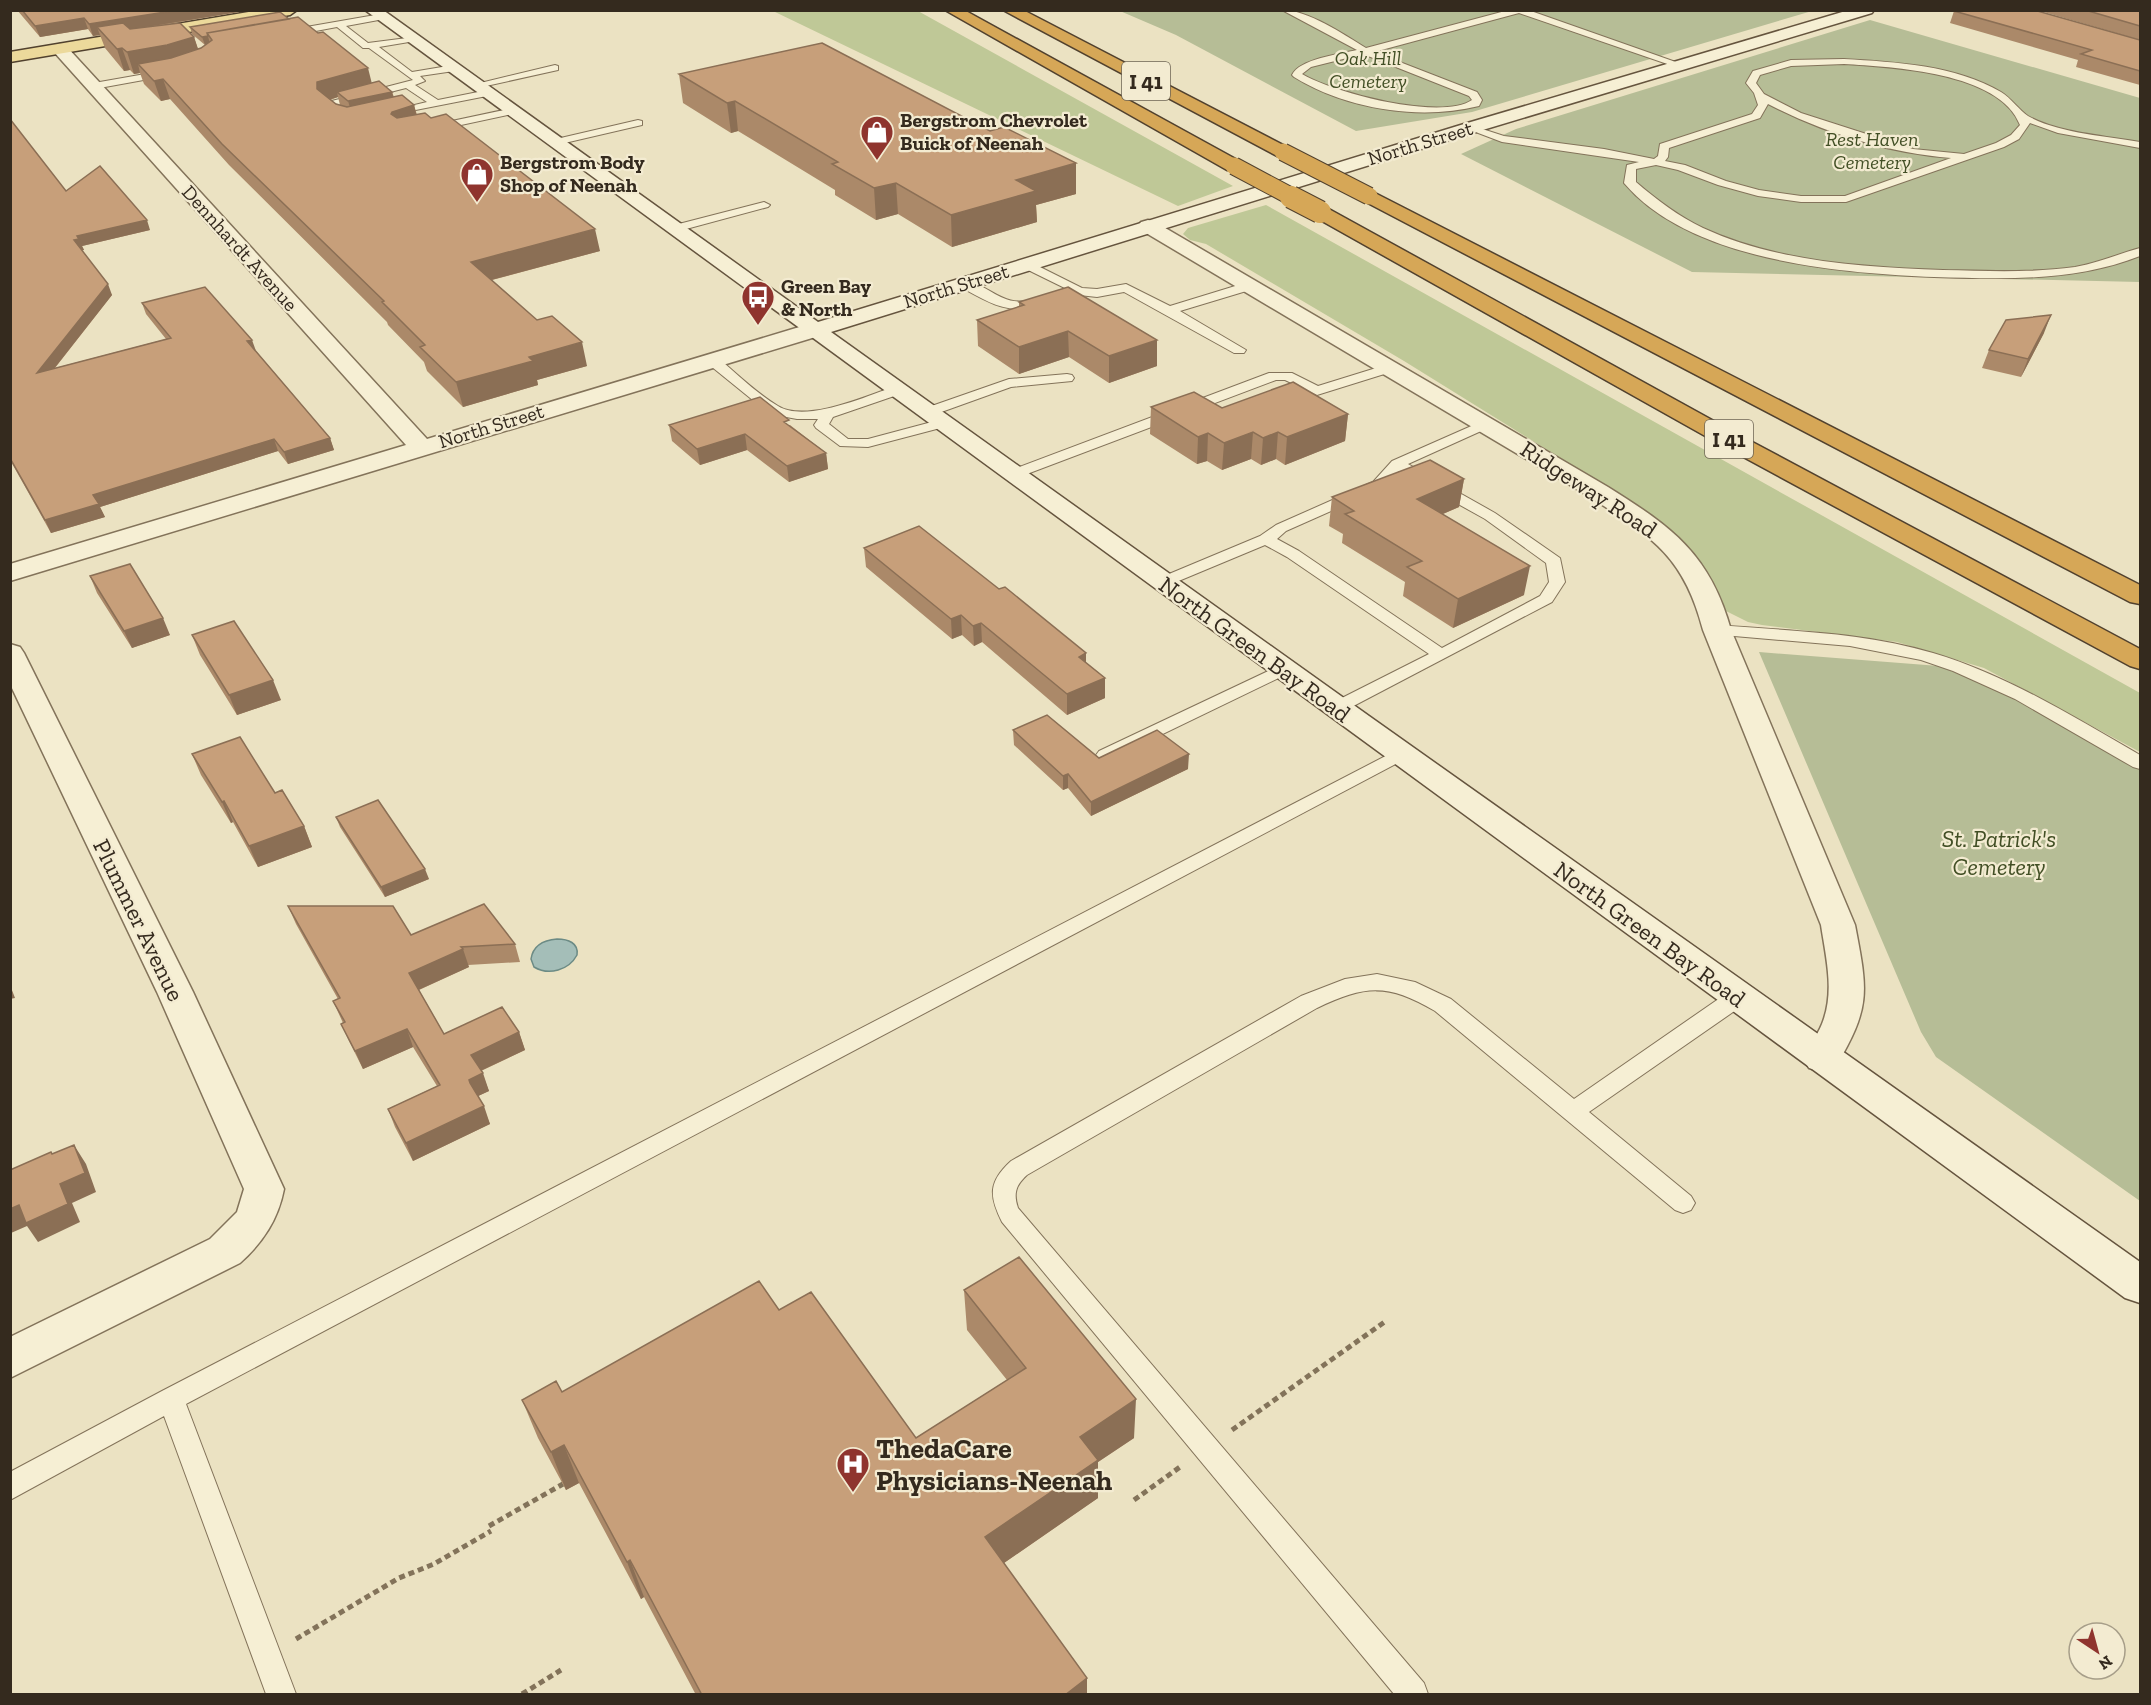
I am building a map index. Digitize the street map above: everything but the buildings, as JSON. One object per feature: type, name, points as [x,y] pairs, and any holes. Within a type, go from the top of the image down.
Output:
[{"type":"highway","name":"I 41","points":[[952,10],[1732,441],[2140,660]]},
{"type":"highway","name":"I 41","points":[[1010,10],[2140,596]]},
{"type":"main road","points":[[10,57],[269,24],[290,10]]},
{"type":"street","name":"North Street","points":[[10,573],[814,330],[1470,128],[1867,10]]},
{"type":"street","name":"North Green Bay Road","points":[[377,14],[466,81],[513,111],[1336,708],[2140,1286]]},
{"type":"street","name":"Dennhardt Avenue","points":[[60,49],[421,447]]},
{"type":"street","name":"Ridgeway Road","points":[[1148,226],[1485,424],[1651,525],[1687,561],[1703,583],[1712,604],[1717,630],[1838,925],[1846,969],[1846,997],[1843,1020],[1822,1058]]},
{"type":"street","name":"Plummer Avenue","points":[[10,653],[175,992],[264,1189],[261,1208],[250,1229],[225,1251],[10,1359]]},
{"type":"lane","points":[[1286,10],[1340,36],[1366,52],[1473,94],[1477,100],[1475,104],[1449,110],[1398,107],[1332,91],[1303,80],[1297,75],[1299,70],[1308,65],[1366,52],[1519,11],[1682,66]]},
{"type":"lane","points":[[269,24],[282,35],[377,14]]},
{"type":"lane","points":[[338,24],[366,46],[412,39]]},
{"type":"lane","points":[[372,46],[414,81],[434,102],[433,104]]},
{"type":"lane","points":[[1766,116],[1760,96],[1751,83],[1756,73],[1773,67],[1819,61],[1857,62],[1894,65],[1959,78],[2003,97],[2018,109],[2027,136]]},
{"type":"lane","points":[[352,122],[347,122],[328,105],[414,81],[466,81],[555,68]]},
{"type":"lane","points":[[94,86],[178,71]]},
{"type":"lane","points":[[414,81],[432,83]]},
{"type":"lane","points":[[383,116],[433,104],[466,81]]},
{"type":"lane","points":[[1760,96],[1797,115],[1886,145],[1913,152],[1966,157]]},
{"type":"lane","points":[[425,130],[513,111]]},
{"type":"lane","points":[[1605,152],[1653,147],[1766,116],[1797,115]]},
{"type":"lane","points":[[2022,117],[2058,130],[2140,145]]},
{"type":"lane","points":[[556,142],[638,123]]},
{"type":"lane","points":[[1470,128],[1511,141],[1605,152],[1681,167],[1722,183],[1758,193],[1801,199],[1846,199],[2027,136],[2082,135]]},
{"type":"lane","points":[[1886,145],[1902,162],[1903,171],[1898,182]]},
{"type":"lane","points":[[1605,152],[1631,167],[1657,162],[1663,157],[1653,147]]},
{"type":"lane","points":[[1631,167],[1630,183],[1643,197],[1670,216],[1700,231],[1736,244],[1819,265],[1852,270],[2014,274],[2059,272],[2104,265],[2140,252]]},
{"type":"lane","points":[[675,228],[764,205]]},
{"type":"lane","points":[[1026,264],[1079,291],[1097,293],[1126,288],[1239,350]]},
{"type":"lane","points":[[963,283],[1016,309],[1029,308],[1079,291]]},
{"type":"lane","points":[[1169,310],[1249,286]]},
{"type":"lane","points":[[712,360],[776,411],[797,415],[828,414],[898,390]]},
{"type":"lane","points":[[1014,474],[1274,376],[1287,376],[1317,391],[1389,368]]},
{"type":"lane","points":[[828,414],[821,424],[845,443],[868,443],[935,417],[1009,383],[1067,378]]},
{"type":"lane","points":[[1163,582],[1266,539],[1281,528],[1378,485],[1397,464],[1485,424]]},
{"type":"lane","points":[[1336,708],[1546,599],[1557,582],[1554,561],[1490,516],[1397,464]]},
{"type":"lane","points":[[1266,539],[1293,554],[1440,654]]},
{"type":"lane","points":[[1717,630],[1844,640],[1894,648],[1936,660],[2013,692],[2140,763]]},
{"type":"lane","points":[[1105,755],[1283,669]]},
{"type":"lane","points":[[10,1487],[171,1399],[1401,754]]},
{"type":"lane","points":[[1413,1695],[1010,1215],[1003,1198],[1008,1178],[1019,1168],[1309,1002],[1332,990],[1374,981],[1400,983],[1420,991],[1443,1005],[1683,1203]]},
{"type":"lane","points":[[1573,1111],[1738,997]]},
{"type":"lane","points":[[171,1399],[281,1695]]},
{"type":"path","points":[[1134,1500],[1386,1321]]},
{"type":"path","points":[[267,1656],[399,1578],[434,1564],[562,1484]]},
{"type":"path","points":[[522,1695],[561,1670]]},
{"type":"green space","points":[[773,11],[918,11],[1233,186],[1178,206]]},
{"type":"green space","name":"Oak Hill Cemetery","points":[[1120,11],[1812,11],[1472,112],[1356,131],[1176,35]]},
{"type":"green space","name":"Rest Haven Cemetery","points":[[1870,20],[2140,98],[2140,282],[1692,272],[1461,154],[1516,129]]},
{"type":"green space","points":[[1266,205],[2140,693],[2140,752],[1984,668],[1897,642],[1748,622],[1724,610],[1706,578],[1615,492],[1404,361],[1206,244],[1190,240],[1183,234],[1188,228]]},
{"type":"green space","name":"St. Patrick's Cemetery","points":[[1759,652],[1939,666],[2005,693],[2140,768],[2140,1201],[1936,1057],[1921,1032]]},
{"type":"water","points":[[557,939],[569,941],[576,947],[577,955],[573,960],[558,970],[546,971],[534,967],[531,959],[534,950],[544,942]]},
{"type":"place","name":"Bergstrom Chevrolet Buick of Neenah","points":[[877,161]]},
{"type":"place","name":"Bergstrom Body Shop of Neenah","points":[[477,203]]},
{"type":"place","name":"Green Bay & North","points":[[758,326]]},
{"type":"place","name":"ThedaCare Physicians-Neenah","points":[[853,1493]]}]
